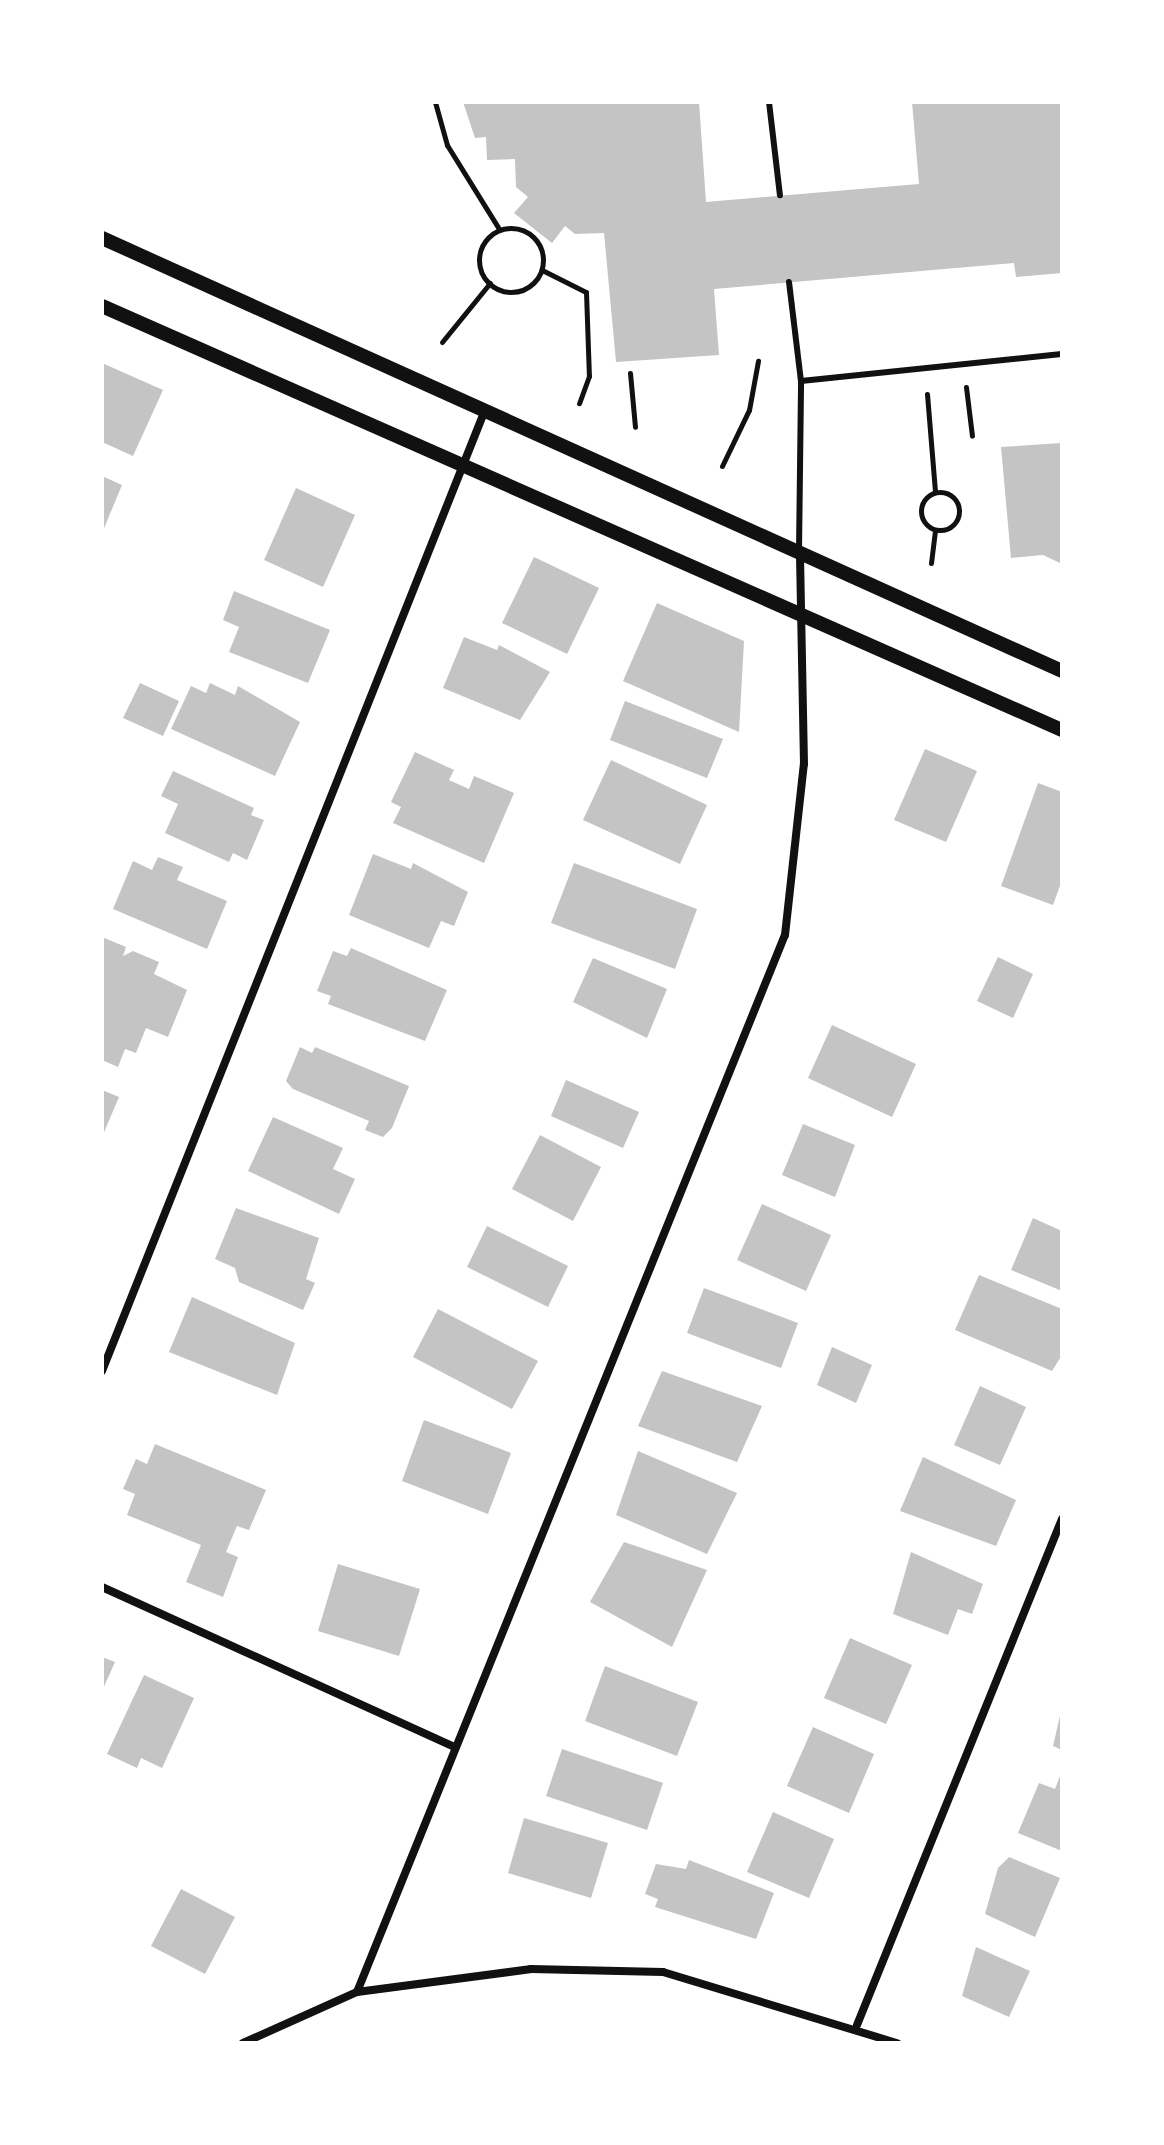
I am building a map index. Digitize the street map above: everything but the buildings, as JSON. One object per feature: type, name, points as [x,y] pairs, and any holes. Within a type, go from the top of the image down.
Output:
[{"type":"street","points":[[102,238],[1062,671]]},
{"type":"street","points":[[102,306],[460,469],[1062,730]]},
{"type":"street","points":[[102,1371],[485,410]]},
{"type":"street","points":[[357,1992],[785,935],[804,764],[806,617],[799,551]]},
{"type":"street","points":[[857,2025],[1062,1519]]},
{"type":"street","points":[[102,1587],[455,1747]]},
{"type":"street","points":[[243,2043],[357,1992],[531,1969],[663,1972],[857,2025],[897,2043]]},
{"type":"lane","points":[[769,102],[780,195]]},
{"type":"lane","points":[[789,282],[801,381],[799,551]]},
{"type":"lane","points":[[801,381],[1062,354]]},
{"type":"path","points":[[435,102],[447,145],[499,229],[530,236],[543,252],[542,270],[534,284],[507,292],[490,283],[478,255],[499,229]]},
{"type":"path","points":[[530,236],[535,229]]},
{"type":"path","points":[[542,270],[586,292],[589,376],[579,403]]},
{"type":"path","points":[[442,342],[490,283]]},
{"type":"path","points":[[722,466],[749,410],[758,361]]},
{"type":"path","points":[[630,373],[635,427]]},
{"type":"path","points":[[966,387],[972,436]]},
{"type":"path","points":[[927,394],[935,492],[921,510],[935,530],[931,563]]},
{"type":"path","points":[[935,492],[953,496],[960,513],[954,525],[935,530]]}]
